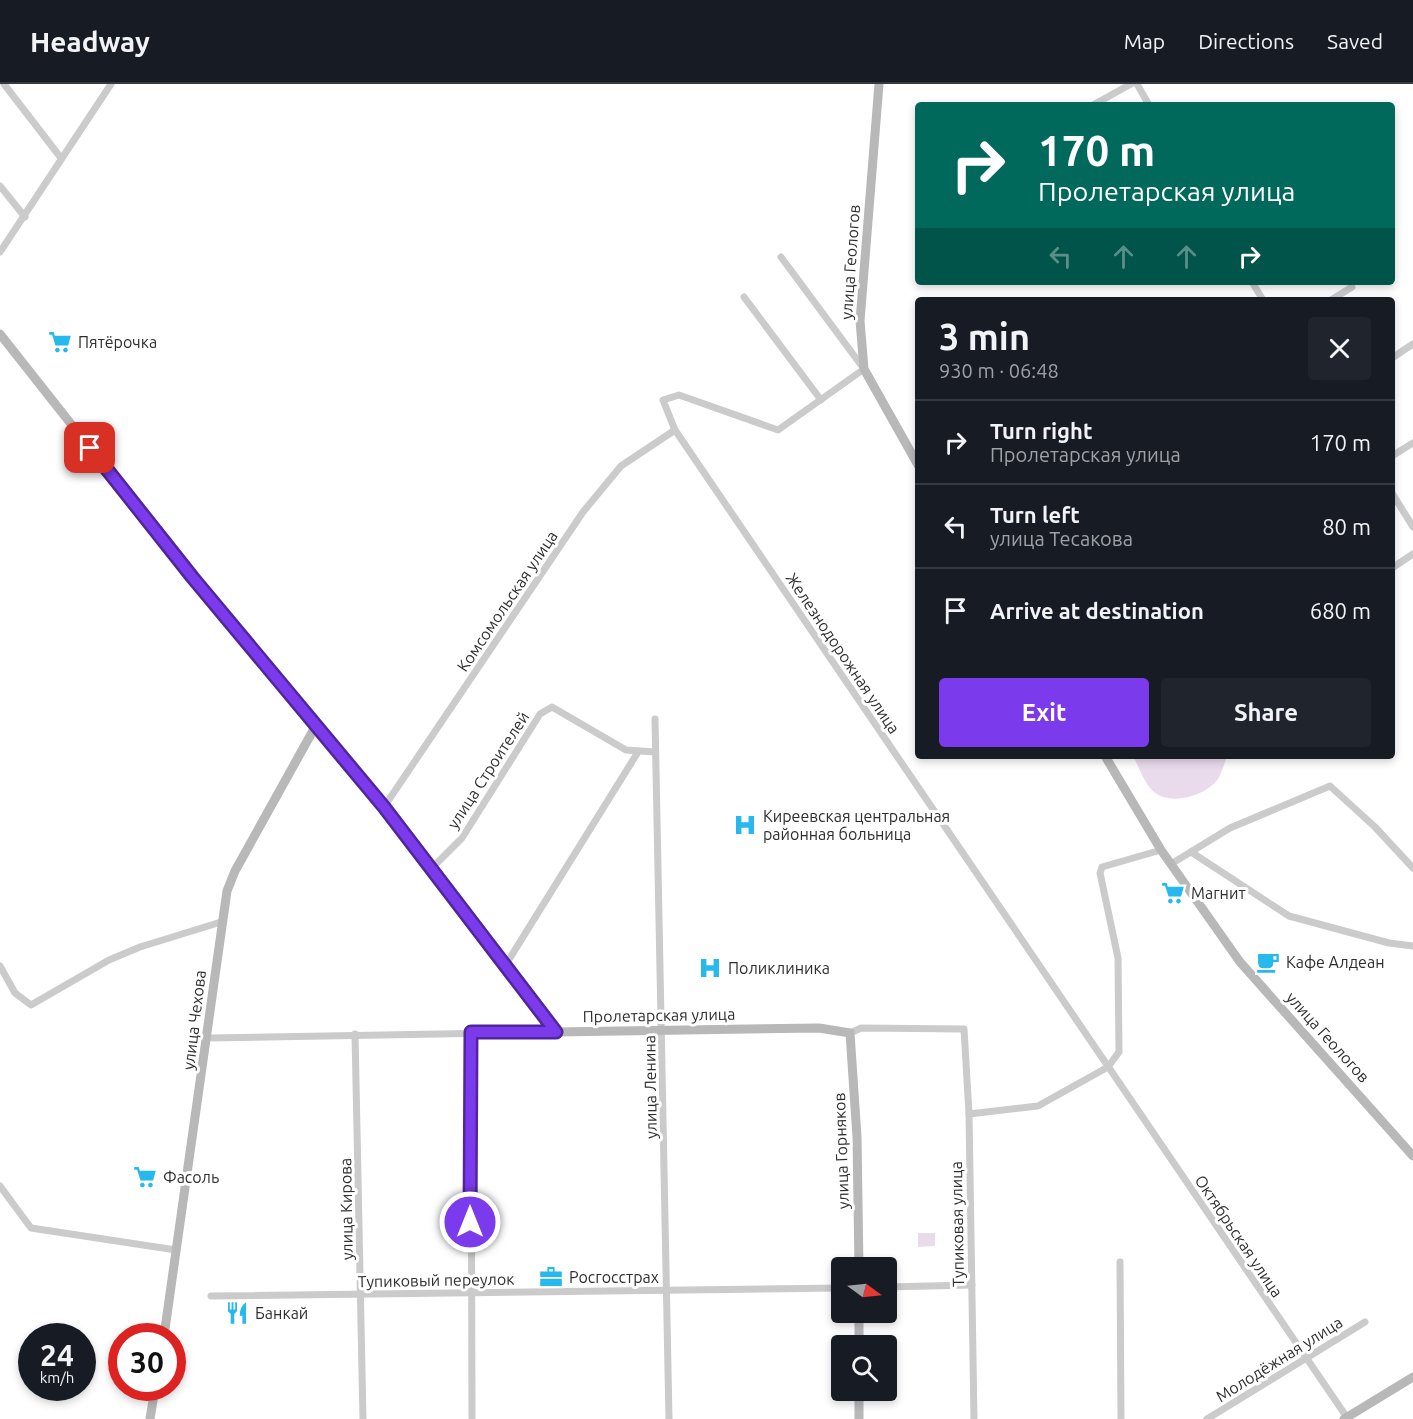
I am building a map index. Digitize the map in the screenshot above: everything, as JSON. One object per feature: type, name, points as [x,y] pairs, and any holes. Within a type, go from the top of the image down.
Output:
[{"type":"main road","name":"улица Геологов","points":[[879,84],[860,321],[864,369],[915,460]]},
{"type":"main road","points":[[0,334],[180,562],[315,727],[384,807],[556,1032]]},
{"type":"main road","name":"улица Чехова","points":[[166,1323],[208,1038],[221,922],[227,891],[235,871],[315,727]]},
{"type":"main road","name":"улица Геологов","points":[[1107,759],[1161,850],[1240,962],[1413,1156]]},
{"type":"main road","name":"Пролетарская улица","points":[[556,1032],[819,1028],[850,1033]]},
{"type":"main road","name":"улица Горняков","points":[[850,1033],[857,1137],[859,1257]]},
{"type":"main road","points":[[1346,1418],[1413,1377]]},
{"type":"main road","points":[[150,1419],[153,1401]]},
{"type":"main road","points":[[859,1401],[859,1419]]},
{"type":"street","points":[[4,84],[61,158]]},
{"type":"street","points":[[1098,102],[1131,84]]},
{"type":"street","points":[[1137,84],[1147,102]]},
{"type":"street","points":[[0,252],[25,218],[108,86]]},
{"type":"street","points":[[0,186],[25,218]]},
{"type":"street","points":[[744,297],[821,400],[864,369],[781,257]]},
{"type":"street","points":[[1336,297],[1352,287]]},
{"type":"street","points":[[1395,356],[1413,344]]},
{"type":"street","name":"Железнодорожная улица","points":[[821,400],[778,430],[679,395],[663,400],[675,430],[1108,1067]]},
{"type":"street","name":"Комсомольская улица","points":[[384,807],[583,512],[621,466],[675,430]]},
{"type":"street","points":[[1395,454],[1413,443]]},
{"type":"street","points":[[1395,498],[1413,526]]},
{"type":"street","points":[[1395,566],[1413,554]]},
{"type":"street","name":"улица Строителей","points":[[432,868],[462,838],[540,714],[552,707],[626,750],[656,752]]},
{"type":"street","name":"улица Ленина","points":[[655,719],[669,1419]]},
{"type":"street","points":[[505,966],[638,752]]},
{"type":"street","points":[[1171,864],[1230,828],[1330,786],[1375,827],[1413,868]]},
{"type":"street","points":[[969,1114],[1038,1106],[1108,1067],[1119,1052],[1118,958],[1100,873],[1102,867],[1161,850]]},
{"type":"street","points":[[1191,852],[1289,916],[1389,943],[1413,946]]},
{"type":"street","points":[[0,966],[15,993],[31,1005],[109,960],[140,947],[221,922]]},
{"type":"street","name":"Пролетарская улица","points":[[850,1033],[861,1028],[964,1029]]},
{"type":"street","name":"Тупиковая улица","points":[[964,1029],[969,1114],[974,1419]]},
{"type":"street","points":[[471,1032],[472,1419]]},
{"type":"street","name":"Пролетарская улица","points":[[208,1038],[556,1032]]},
{"type":"street","name":"улица Кирова","points":[[355,1034],[363,1419]]},
{"type":"street","name":"Октябрьская улица","points":[[1108,1067],[1346,1418]]},
{"type":"street","points":[[0,1186],[30,1228],[176,1250]]},
{"type":"street","points":[[1120,1262],[1120,1419]]},
{"type":"street","points":[[897,1287],[972,1285]]},
{"type":"street","name":"Тупиковый переулок","points":[[211,1296],[831,1288]]},
{"type":"street","name":"Молодёжная улица","points":[[1207,1419],[1305,1356],[1365,1322]]},
{"type":"shaded area","points":[[1134,759],[1226,759],[1213,785],[1188,797],[1179,799],[1161,796],[1151,789]]},
{"type":"shaded area","points":[[918,1233],[935,1233],[935,1246],[918,1247]]},
{"type":"place","name":"Пятёрочка","points":[[60,342]]},
{"type":"place","name":"Киреевская центральная районная больница","points":[[745,825]]},
{"type":"place","name":"Магнит","points":[[1173,893]]},
{"type":"place","name":"Кафе Алдеан","points":[[1268,962]]},
{"type":"place","name":"Поликлиника","points":[[710,968]]},
{"type":"place","name":"Фасоль","points":[[145,1177]]},
{"type":"place","name":"Росгосстрах","points":[[551,1277]]},
{"type":"place","name":"Банкай","points":[[237,1313]]},
{"type":"route","points":[[90,448],[315,727],[384,807],[556,1032],[471,1032],[470,1222]]}]
